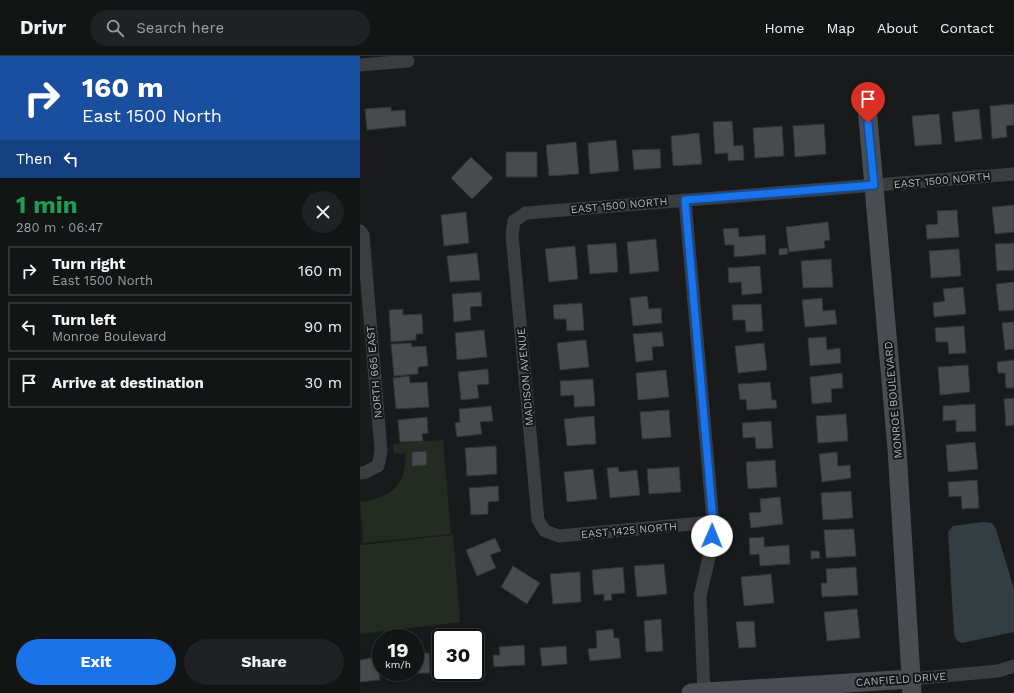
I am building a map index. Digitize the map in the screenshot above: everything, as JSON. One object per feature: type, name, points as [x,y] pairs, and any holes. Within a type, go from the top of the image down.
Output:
[{"type":"street","points":[[360,65],[408,61]]},
{"type":"street","name":"MONROE BOULEVARD","points":[[866,107],[897,448],[912,686]]},
{"type":"street","name":"EAST 1500 NORTH","points":[[514,221],[526,213],[1014,174]]},
{"type":"street","points":[[685,200],[713,522],[712,549],[700,596],[700,693]]},
{"type":"street","name":"MADISON AVENUE","points":[[514,221],[512,235],[538,520],[545,531]]},
{"type":"street","name":"NORTH 665 EAST","points":[[360,231],[363,235],[381,451],[378,466],[366,472],[360,473]]},
{"type":"street","name":"EAST 1425 NORTH","points":[[545,531],[559,536],[713,522]]},
{"type":"street","name":"CANFIELD DRIVE","points":[[700,693],[912,686],[1014,666]]},
{"type":"shaded area","points":[[443,440],[451,534],[363,543],[360,502],[371,500],[388,493],[400,482],[403,474],[405,453],[394,454],[393,444]]},
{"type":"shaded area","points":[[983,522],[992,523],[996,529],[1014,589],[1014,632],[962,643],[957,641],[954,634],[948,532],[953,526]]},
{"type":"shaded area","points":[[453,535],[460,622],[402,629],[372,629],[372,633],[360,634],[360,545]]},
{"type":"building","points":[[1014,104],[1014,125],[1006,126],[1007,137],[992,139],[990,106]]},
{"type":"building","points":[[391,107],[391,111],[405,110],[406,126],[367,130],[365,109]]},
{"type":"building","points":[[979,109],[982,139],[955,142],[952,112]]},
{"type":"building","points":[[939,114],[942,144],[915,146],[912,116]]},
{"type":"building","points":[[732,121],[734,146],[743,145],[744,160],[728,161],[728,153],[715,154],[713,122]]},
{"type":"building","points":[[824,124],[826,154],[795,157],[793,126]]},
{"type":"building","points":[[782,126],[784,156],[755,158],[753,128]]},
{"type":"building","points":[[699,133],[702,164],[673,166],[671,136]]},
{"type":"building","points":[[616,140],[619,171],[590,174],[588,143]]},
{"type":"building","points":[[576,142],[579,174],[549,176],[546,145]]},
{"type":"building","points":[[660,149],[661,168],[634,170],[632,150]]},
{"type":"building","points":[[506,152],[537,152],[537,177],[506,177]]},
{"type":"building","points":[[471,157],[493,178],[472,199],[451,178]]},
{"type":"building","points":[[1014,205],[1014,232],[995,234],[992,207]]},
{"type":"building","points":[[957,210],[959,237],[927,239],[926,225],[938,224],[937,211]]},
{"type":"building","points":[[466,212],[469,243],[444,246],[441,215]]},
{"type":"building","points":[[828,222],[830,240],[824,241],[825,248],[789,252],[786,227]]},
{"type":"building","points":[[738,228],[739,237],[765,235],[766,254],[734,257],[734,245],[725,245],[723,229]]},
{"type":"building","points":[[656,239],[659,271],[630,274],[627,242]]},
{"type":"building","points":[[616,243],[618,272],[590,274],[587,245]]},
{"type":"building","points":[[1014,243],[1014,270],[997,271],[995,244]]},
{"type":"building","points":[[575,246],[578,279],[549,282],[545,249]]},
{"type":"building","points":[[787,248],[788,254],[779,255],[779,249]]},
{"type":"building","points":[[959,249],[961,276],[931,278],[929,251]]},
{"type":"building","points":[[477,253],[480,280],[450,282],[447,256]]},
{"type":"building","points":[[831,259],[833,287],[803,288],[801,261]]},
{"type":"building","points":[[760,266],[762,293],[742,295],[741,282],[729,283],[728,268]]},
{"type":"building","points":[[1014,282],[1014,310],[999,311],[996,284]]},
{"type":"building","points":[[963,287],[966,314],[934,317],[933,303],[945,301],[943,289]]},
{"type":"building","points":[[481,292],[482,306],[470,307],[471,320],[454,322],[452,294]]},
{"type":"building","points":[[647,296],[649,309],[661,308],[662,323],[633,326],[630,298]]},
{"type":"building","points":[[822,298],[823,311],[835,310],[837,324],[805,327],[802,300]]},
{"type":"building","points":[[582,303],[584,330],[567,331],[566,319],[554,319],[553,305]]},
{"type":"building","points":[[761,304],[763,331],[746,332],[745,320],[733,320],[732,305]]},
{"type":"building","points":[[403,309],[403,315],[422,314],[423,334],[416,334],[416,340],[391,342],[389,310]]},
{"type":"building","points":[[1014,322],[1014,349],[1005,350],[1002,323]]},
{"type":"building","points":[[964,326],[966,353],[949,354],[948,342],[936,342],[935,328]]},
{"type":"building","points":[[484,330],[487,357],[457,360],[455,333]]},
{"type":"building","points":[[662,332],[664,346],[652,347],[653,360],[636,362],[633,334]]},
{"type":"building","points":[[826,337],[827,350],[840,348],[841,363],[810,366],[808,338]]},
{"type":"building","points":[[586,340],[589,367],[560,370],[557,343]]},
{"type":"building","points":[[411,343],[412,347],[426,346],[428,366],[418,367],[418,374],[394,376],[391,344]]},
{"type":"building","points":[[764,343],[767,370],[738,373],[735,346]]},
{"type":"building","points":[[1014,360],[1014,388],[1006,388],[1005,373],[998,373],[997,362]]},
{"type":"building","points":[[968,365],[970,392],[940,395],[938,367]]},
{"type":"building","points":[[488,369],[489,384],[477,385],[479,398],[461,400],[458,372]]},
{"type":"building","points":[[666,370],[669,397],[638,400],[636,373]]},
{"type":"building","points":[[842,373],[843,388],[831,389],[832,402],[812,404],[810,377]]},
{"type":"building","points":[[409,376],[410,383],[427,382],[429,407],[396,409],[393,378]]},
{"type":"building","points":[[593,379],[595,406],[574,407],[574,395],[561,396],[560,381]]},
{"type":"building","points":[[770,382],[772,400],[776,400],[777,408],[747,410],[746,399],[740,400],[738,384]]},
{"type":"building","points":[[1014,398],[1014,425],[1006,426],[1004,399]]},
{"type":"building","points":[[975,404],[976,431],[956,432],[956,420],[943,421],[943,406]]},
{"type":"building","points":[[491,406],[493,421],[480,422],[482,434],[457,437],[455,423],[460,422],[459,409]]},
{"type":"building","points":[[669,410],[671,437],[642,439],[640,412]]},
{"type":"building","points":[[846,414],[848,441],[818,443],[816,416]]},
{"type":"building","points":[[594,416],[596,444],[567,446],[564,419]]},
{"type":"building","points":[[427,417],[428,433],[422,434],[423,441],[400,442],[398,420]]},
{"type":"building","points":[[771,421],[773,448],[756,449],[755,437],[743,438],[742,423]]},
{"type":"building","points":[[975,442],[978,469],[948,472],[946,445]]},
{"type":"building","points":[[496,446],[497,474],[467,476],[465,448]]},
{"type":"building","points":[[426,451],[427,465],[412,466],[412,452]]},
{"type":"building","points":[[837,452],[838,466],[850,465],[851,478],[822,482],[819,454]]},
{"type":"building","points":[[775,460],[777,487],[748,489],[746,462]]},
{"type":"building","points":[[618,467],[619,472],[637,470],[640,495],[610,498],[607,468]]},
{"type":"building","points":[[679,467],[681,492],[649,494],[647,469]]},
{"type":"building","points":[[593,469],[597,499],[567,502],[564,472]]},
{"type":"building","points":[[977,480],[979,508],[962,509],[961,496],[949,497],[948,482]]},
{"type":"building","points":[[498,486],[499,501],[488,502],[488,514],[471,515],[469,488]]},
{"type":"building","points":[[851,491],[853,518],[823,520],[821,493]]},
{"type":"building","points":[[780,497],[783,524],[751,528],[749,513],[761,512],[760,499]]},
{"type":"building","points":[[854,529],[856,556],[826,558],[824,530]]},
{"type":"building","points":[[764,537],[764,547],[789,545],[790,564],[760,566],[759,554],[750,555],[749,538]]},
{"type":"building","points":[[495,538],[501,551],[490,555],[496,568],[477,576],[466,550]]},
{"type":"building","points":[[811,551],[819,551],[820,558],[811,559]]},
{"type":"building","points":[[664,564],[667,594],[637,597],[634,566]]},
{"type":"building","points":[[513,566],[540,583],[527,604],[501,587]]},
{"type":"building","points":[[623,567],[625,593],[611,594],[612,600],[604,601],[604,594],[594,595],[592,570]]},
{"type":"building","points":[[856,567],[858,595],[822,597],[821,583],[827,583],[826,569]]},
{"type":"building","points":[[580,572],[581,602],[553,604],[550,574]]},
{"type":"building","points":[[771,574],[774,603],[744,606],[741,577]]},
{"type":"building","points":[[857,609],[860,638],[827,641],[824,612]]},
{"type":"building","points":[[661,619],[663,651],[646,652],[644,621]]},
{"type":"building","points":[[754,621],[756,647],[739,648],[736,622]]},
{"type":"building","points":[[613,629],[614,638],[619,638],[621,658],[590,661],[588,649],[597,648],[596,631]]},
{"type":"building","points":[[524,645],[525,665],[494,667],[493,655],[500,655],[499,647]]},
{"type":"building","points":[[566,646],[567,664],[542,666],[540,648]]},
{"type":"building","points":[[424,653],[429,653],[430,673],[424,673]]},
{"type":"building","points":[[372,658],[372,681],[360,682],[360,660]]},
{"type":"route","points":[[712,536],[713,522],[685,200],[874,185],[868,123]]}]
